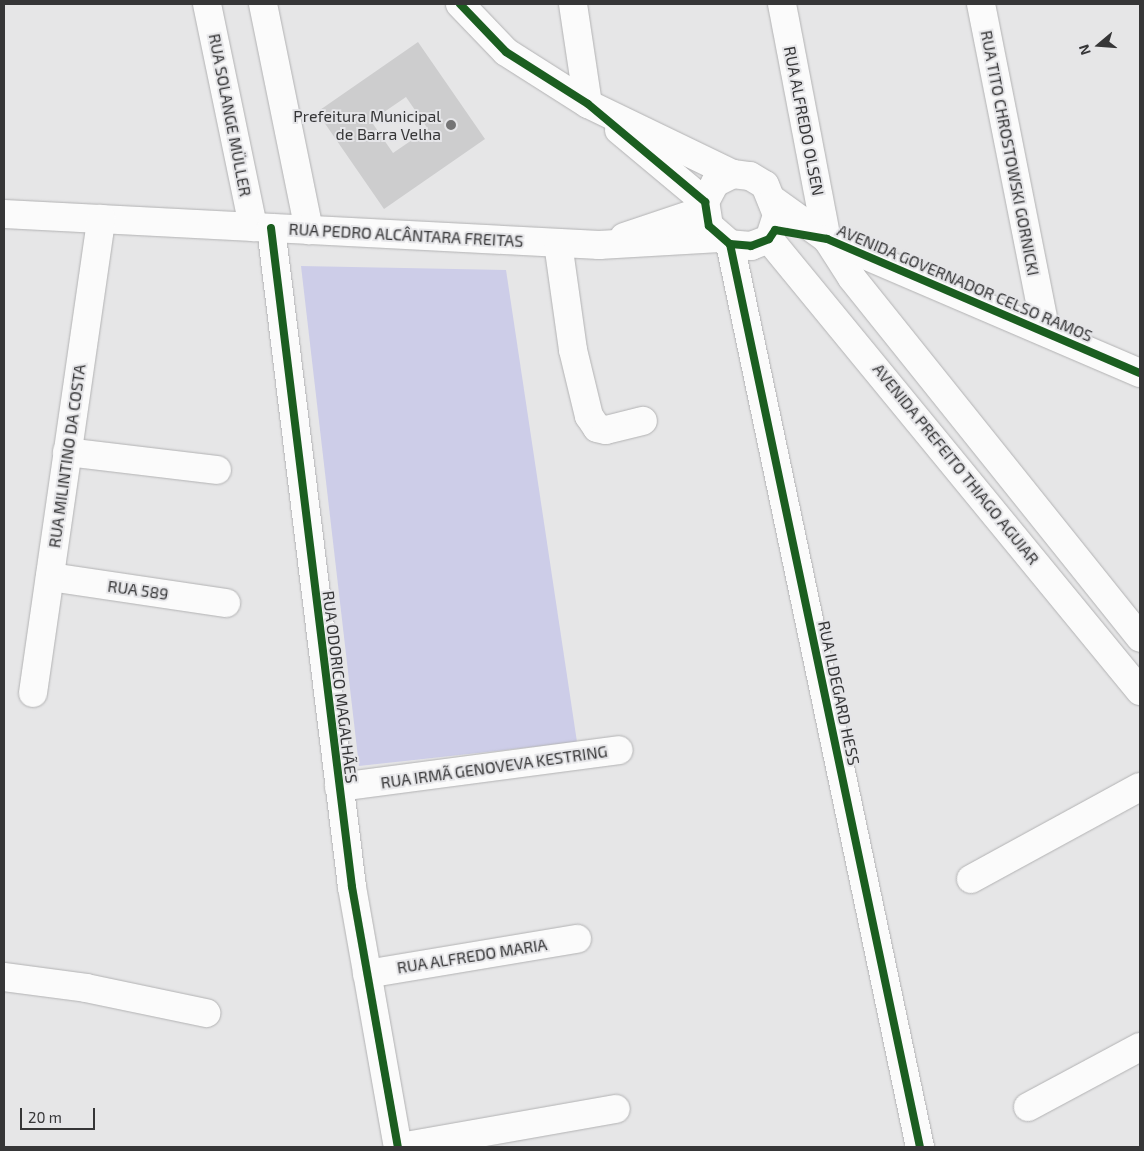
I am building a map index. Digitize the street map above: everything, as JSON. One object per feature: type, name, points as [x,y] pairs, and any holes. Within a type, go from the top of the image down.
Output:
[{"type":"street","name":"RUA SOLANGE MÜLLER","points":[[207,4],[262,227]]},
{"type":"street","points":[[263,4],[310,230]]},
{"type":"street","points":[[460,4],[506,52],[588,104],[734,174],[750,176],[765,185],[773,200],[777,215],[772,235],[751,246],[725,241],[709,226],[704,206],[588,104],[573,4]]},
{"type":"street","name":"RUA ALFREDO OLSEN","points":[[782,4],[827,239]]},
{"type":"street","name":"RUA TITO CHROSTOWSKI GORNICKI","points":[[981,4],[1046,332]]},
{"type":"street","points":[[704,206],[715,183],[734,174]]},
{"type":"street","name":"AVENIDA GOVERNADOR CELSO RAMOS","points":[[773,200],[827,239],[1140,373]]},
{"type":"street","name":"RUA PEDRO ALCÂNTARA FREITAS","points":[[599,245],[704,206]]},
{"type":"street","name":"RUA PEDRO ALCÂNTARA FREITAS","points":[[4,214],[599,245],[725,241]]},
{"type":"street","name":"RUA MILINTINO DA COSTA","points":[[34,693],[101,219]]},
{"type":"street","name":"RUA ODORICO MAGALHÃES","points":[[262,227],[339,787],[367,974],[399,1147]]},
{"type":"street","name":"AVENIDA GOVERNADOR CELSO RAMOS","points":[[772,235],[827,239]]},
{"type":"street","name":"AVENIDA PREFEITO THIAGO AGUIAR","points":[[772,235],[1140,691]]},
{"type":"street","points":[[827,239],[852,278],[1140,638]]},
{"type":"street","name":"RUA ILDEGARD HESS","points":[[725,241],[920,1147]]},
{"type":"street","points":[[558,243],[573,350],[589,416],[597,428],[606,430],[643,420]]},
{"type":"street","points":[[67,452],[218,470]]},
{"type":"street","name":"RUA 589","points":[[50,577],[226,603]]},
{"type":"street","name":"RUA IRMÃ GENOVEVA KESTRING","points":[[339,787],[619,750]]},
{"type":"street","points":[[972,879],[1140,787]]},
{"type":"street","name":"RUA ALFREDO MARIA","points":[[367,974],[577,939]]},
{"type":"street","points":[[4,977],[86,988],[206,1013]]},
{"type":"street","points":[[1028,1107],[1140,1046]]},
{"type":"street","points":[[399,1147],[616,1108]]},
{"type":"shaded area","points":[[301,266],[506,270],[577,742],[359,766]]},
{"type":"building","name":"Prefeitura Municipal de Barra Velha","points":[[418,42],[485,139],[384,209],[317,112]],"holes":[[[406,97],[428,129],[393,153],[371,121]]]},
{"type":"cycle path","points":[[460,4],[506,52],[588,104],[705,202],[709,226],[730,244],[751,246],[769,239],[775,230],[827,239],[1140,373]]},
{"type":"cycle path","points":[[271,228],[352,887],[398,1147]]},
{"type":"cycle path","points":[[730,244],[920,1147]]},
{"type":"place","name":"Prefeitura Municipal de Barra Velha","points":[[451,125]]}]
